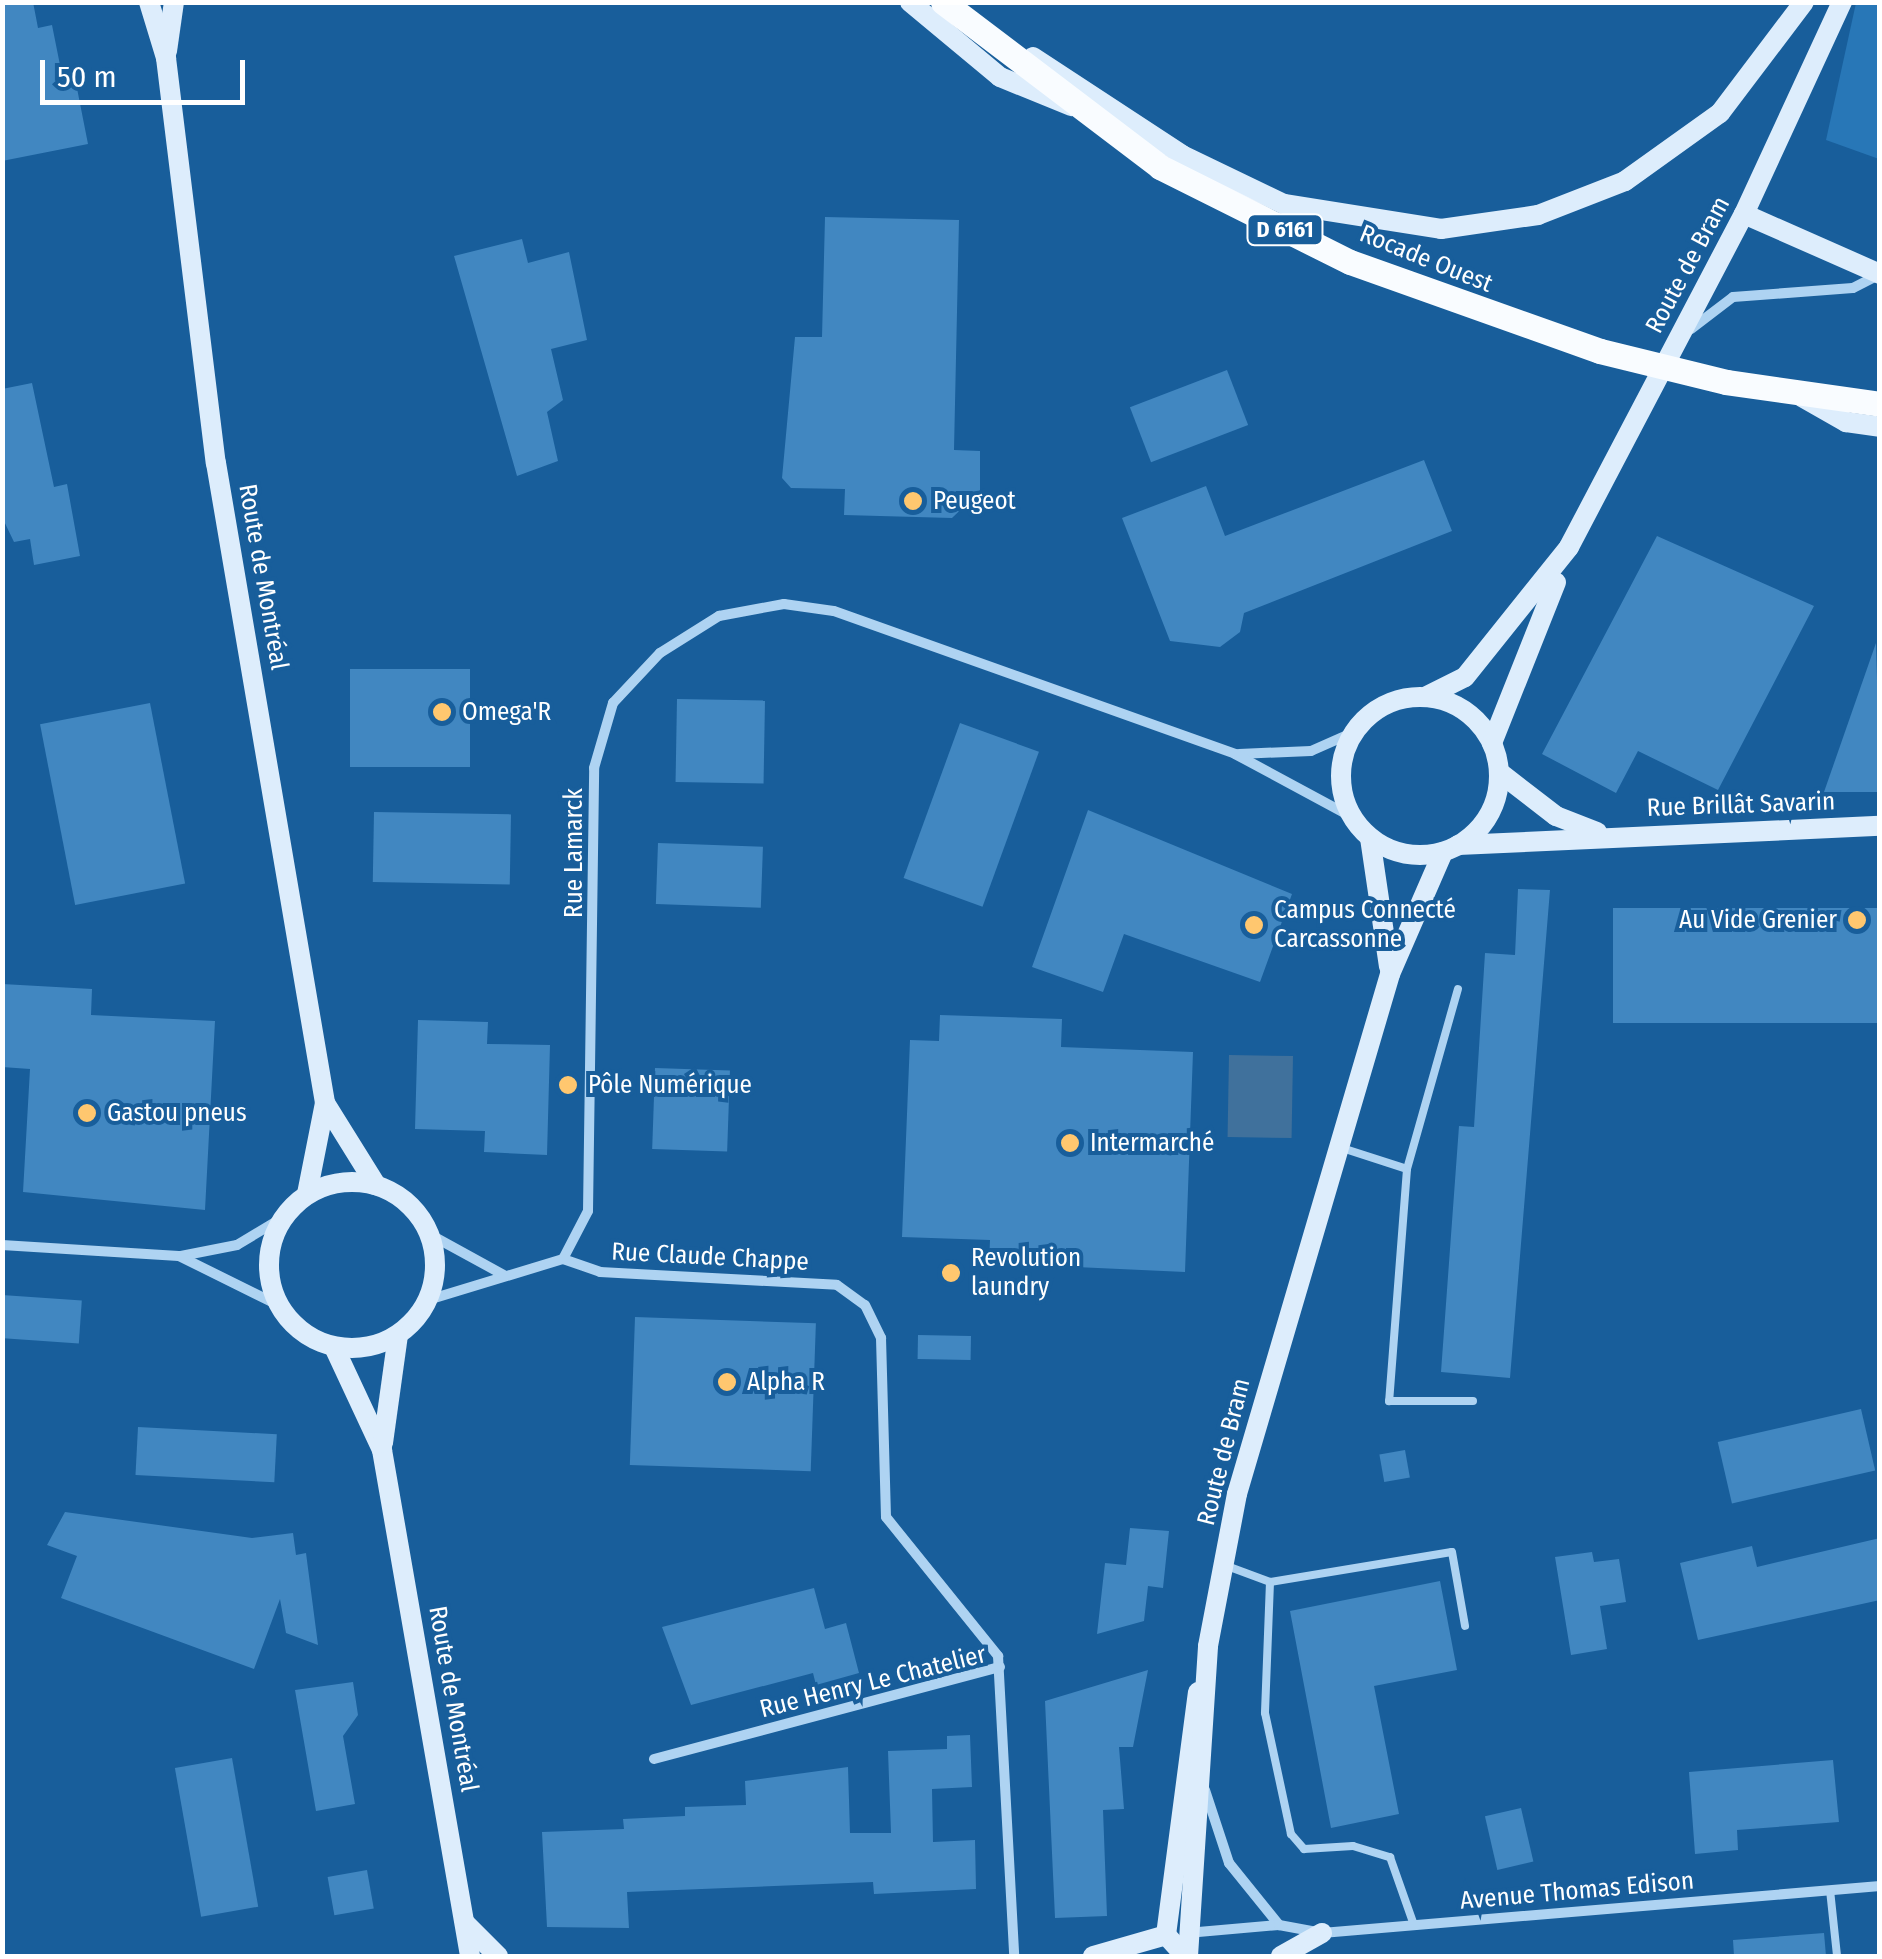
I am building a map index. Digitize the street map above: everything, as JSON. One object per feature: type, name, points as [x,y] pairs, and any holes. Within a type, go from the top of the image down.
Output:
[{"type":"main road","name":"Route de Montréal","points":[[149,2],[166,58],[216,463],[325,1104],[307,1194]]},
{"type":"main road","name":"Route de Montréal","points":[[166,58],[174,2]]},
{"type":"main road","points":[[910,2],[1000,76],[1075,108]]},
{"type":"main road","name":"Rocade Ouest","points":[[944,2],[999,51],[1160,167],[1350,262],[1600,351],[1802,397],[1880,404]]},
{"type":"main road","points":[[954,2],[1182,156],[1284,204],[1441,229],[1538,215],[1625,181],[1720,114],[1804,2]]},
{"type":"main road","name":"Route de Bram","points":[[1492,743],[1569,548],[1744,214],[1842,2]]},
{"type":"main road","points":[[1744,214],[1880,274]]},
{"type":"main road","points":[[1802,397],[1846,422],[1880,427]]},
{"type":"main road","name":"Route de Bram","points":[[1354,732],[1386,704],[1427,696],[1465,677],[1569,548]]},
{"type":"main road","points":[[1427,696],[1466,711],[1492,743],[1499,772]]},
{"type":"main road","points":[[1354,732],[1340,774],[1352,817],[1370,838],[1418,855],[1450,849]]},
{"type":"main road","name":"Route de Bram","points":[[1186,1956],[1205,1790],[1208,1646],[1259,1406],[1390,974],[1450,849],[1489,814],[1499,772]]},
{"type":"main road","name":"Rue Brillât Savarin","points":[[1499,772],[1556,816],[1604,834]]},
{"type":"main road","name":"Rue Brillât Savarin","points":[[1450,849],[1604,834],[1880,826]]},
{"type":"main road","name":"Route de Bram","points":[[1370,838],[1390,974]]},
{"type":"main road","name":"Route de Montréal","points":[[325,1104],[376,1185]]},
{"type":"main road","points":[[376,1185],[398,1196],[429,1234],[428,1300],[398,1335],[334,1347],[278,1305],[268,1261],[282,1218],[307,1194],[376,1185]]},
{"type":"main road","name":"Route de Montréal","points":[[382,1450],[398,1335]]},
{"type":"main road","name":"Route de Montréal","points":[[334,1347],[382,1450],[466,1924],[468,1954]]},
{"type":"main road","points":[[1186,1956],[1166,1935],[1186,1748],[1208,1646]]},
{"type":"main road","points":[[466,1924],[498,1956]]},
{"type":"main road","points":[[1280,1956],[1322,1933]]},
{"type":"main road","points":[[1092,1956],[1111,1956],[1166,1935]]},
{"type":"street","points":[[1672,348],[1733,296],[1853,288],[1880,274]]},
{"type":"street","name":"Rue Lamarck","points":[[563,1259],[588,1210],[594,768],[613,703],[660,654],[718,616],[784,604],[834,611],[1234,754],[1352,817]]},
{"type":"street","name":"Rue Lamarck","points":[[1234,754],[1311,750],[1354,732]]},
{"type":"street","points":[[2,1246],[179,1256],[237,1245],[282,1218]]},
{"type":"street","points":[[429,1234],[504,1274]]},
{"type":"street","points":[[179,1256],[278,1305]]},
{"type":"street","points":[[428,1300],[563,1259]]},
{"type":"street","name":"Rue Claude Chappe","points":[[563,1259],[600,1272],[837,1284],[854,1294],[881,1338],[886,1516],[898,1542],[994,1644],[1000,1666]]},
{"type":"street","name":"Rue Henry Le Chatelier","points":[[654,1759],[1000,1666],[1014,1956]]},
{"type":"street","points":[[1205,1790],[1228,1862],[1279,1924]]},
{"type":"street","name":"Avenue Thomas Edison","points":[[1166,1935],[1279,1924],[1322,1933],[1880,1886]]},
{"type":"lane","points":[[1458,989],[1407,1169],[1390,1402],[1472,1402]]},
{"type":"lane","points":[[1338,1147],[1407,1169]]},
{"type":"lane","points":[[1224,1564],[1270,1582],[1452,1552],[1465,1626]]},
{"type":"lane","points":[[1270,1582],[1265,1713],[1292,1834],[1317,1852],[1353,1846],[1390,1857],[1414,1924]]},
{"type":"lane","points":[[1830,1890],[1837,1956]]},
{"type":"shaded area","points":[[1856,3],[1879,3],[1879,159],[1826,140]]},
{"type":"shaded area","points":[[1229,1055],[1293,1056],[1292,1138],[1228,1137]]},
{"type":"building","points":[[2,2],[33,2],[38,28],[52,25],[60,65],[72,63],[88,144],[2,161]]},
{"type":"building","points":[[825,217],[959,220],[954,450],[980,451],[980,491],[952,518],[844,515],[845,489],[791,488],[782,478],[795,337],[822,337]]},
{"type":"building","points":[[522,239],[528,263],[569,252],[587,340],[551,349],[563,400],[547,412],[558,461],[517,476],[454,256]]},
{"type":"building","points":[[1227,370],[1248,425],[1151,462],[1130,407]]},
{"type":"building","points":[[32,383],[54,487],[67,484],[80,556],[34,565],[30,539],[14,542],[2,517],[2,389]]},
{"type":"building","points":[[1424,460],[1452,531],[1244,613],[1240,632],[1220,647],[1170,641],[1122,518],[1206,486],[1225,536]]},
{"type":"building","points":[[1657,536],[1814,606],[1718,790],[1638,751],[1616,793],[1542,754]]},
{"type":"building","points":[[1876,643],[1880,792],[1824,792]]},
{"type":"building","points":[[350,669],[470,669],[470,767],[350,767]]},
{"type":"building","points":[[677,699],[765,701],[764,784],[676,782]]},
{"type":"building","points":[[150,703],[185,884],[75,905],[40,724]]},
{"type":"building","points":[[960,723],[1039,752],[983,907],[904,878]]},
{"type":"building","points":[[1088,810],[1292,894],[1260,982],[1124,934],[1103,992],[1032,967]]},
{"type":"building","points":[[374,812],[511,814],[510,884],[373,882]]},
{"type":"building","points":[[658,843],[763,847],[761,908],[656,904]]},
{"type":"building","points":[[1518,889],[1550,890],[1510,1378],[1441,1372],[1459,1126],[1474,1127],[1485,953],[1515,955]]},
{"type":"building","points":[[1613,908],[1880,908],[1880,1023],[1613,1023]]},
{"type":"building","points":[[2,984],[92,989],[91,1015],[215,1021],[205,1210],[23,1192],[30,1069],[2,1067]]},
{"type":"building","points":[[940,1015],[1062,1019],[1061,1047],[1193,1052],[1185,1272],[989,1263],[990,1240],[902,1237],[910,1040],[939,1041]]},
{"type":"building","points":[[418,1020],[488,1022],[487,1044],[550,1045],[547,1155],[484,1152],[485,1131],[415,1129]]},
{"type":"building","points":[[655,1068],[730,1071],[727,1152],[652,1149]]},
{"type":"building","points":[[2,1295],[82,1301],[79,1343],[2,1338]]},
{"type":"building","points":[[635,1317],[816,1323],[811,1471],[630,1465]]},
{"type":"building","points":[[918,1335],[971,1336],[971,1360],[918,1359]]},
{"type":"building","points":[[1861,1409],[1875,1470],[1732,1503],[1718,1442]]},
{"type":"building","points":[[138,1427],[277,1434],[274,1482],[135,1475]]},
{"type":"building","points":[[1405,1450],[1410,1478],[1384,1482],[1379,1455]]},
{"type":"building","points":[[65,1512],[252,1538],[293,1533],[296,1555],[306,1553],[318,1645],[286,1633],[280,1599],[254,1669],[61,1598],[77,1556],[47,1545]]},
{"type":"building","points":[[1130,1528],[1169,1531],[1163,1588],[1148,1586],[1144,1621],[1097,1634],[1105,1563],[1126,1565]]},
{"type":"building","points":[[1880,1538],[1880,1600],[1698,1640],[1680,1563],[1752,1546],[1757,1567]]},
{"type":"building","points":[[1592,1552],[1594,1562],[1619,1559],[1626,1602],[1600,1606],[1607,1649],[1571,1655],[1555,1557]]},
{"type":"building","points":[[1440,1581],[1457,1670],[1374,1686],[1399,1814],[1331,1828],[1290,1611]]},
{"type":"building","points":[[814,1588],[825,1629],[846,1623],[859,1673],[816,1685],[813,1673],[691,1705],[662,1627]]},
{"type":"building","points":[[1148,1670],[1133,1747],[1119,1747],[1124,1809],[1103,1810],[1107,1916],[1055,1918],[1045,1701]]},
{"type":"building","points":[[353,1682],[358,1715],[343,1736],[355,1804],[316,1811],[295,1690]]},
{"type":"building","points":[[970,1735],[972,1787],[932,1789],[933,1842],[975,1840],[976,1889],[874,1894],[873,1882],[627,1892],[629,1928],[547,1927],[542,1832],[624,1829],[623,1819],[685,1816],[685,1807],[746,1805],[745,1781],[848,1767],[850,1833],[891,1833],[888,1751],[947,1749],[947,1736]]},
{"type":"building","points":[[232,1758],[258,1907],[201,1917],[175,1768]]},
{"type":"building","points":[[1833,1760],[1839,1822],[1737,1830],[1738,1850],[1695,1854],[1689,1772]]},
{"type":"building","points":[[1521,1808],[1533,1862],[1497,1870],[1485,1816]]},
{"type":"building","points":[[367,1870],[374,1908],[334,1915],[328,1877]]},
{"type":"building","points":[[1824,1933],[1826,1956],[1734,1956],[1733,1940]]},
{"type":"place","name":"Peugeot","points":[[913,501]]},
{"type":"place","name":"Omega'R","points":[[442,712]]},
{"type":"place","name":"Au Vide Grenier","points":[[1857,920]]},
{"type":"place","name":"Campus Connecté Carcassonne","points":[[1254,925]]},
{"type":"place","name":"Pôle Numérique","points":[[568,1085]]},
{"type":"place","name":"Gastou pneus","points":[[87,1113]]},
{"type":"place","name":"Intermarché","points":[[1070,1143]]},
{"type":"place","name":"Revolution laundry","points":[[951,1273]]},
{"type":"place","name":"Alpha R","points":[[727,1382]]}]
